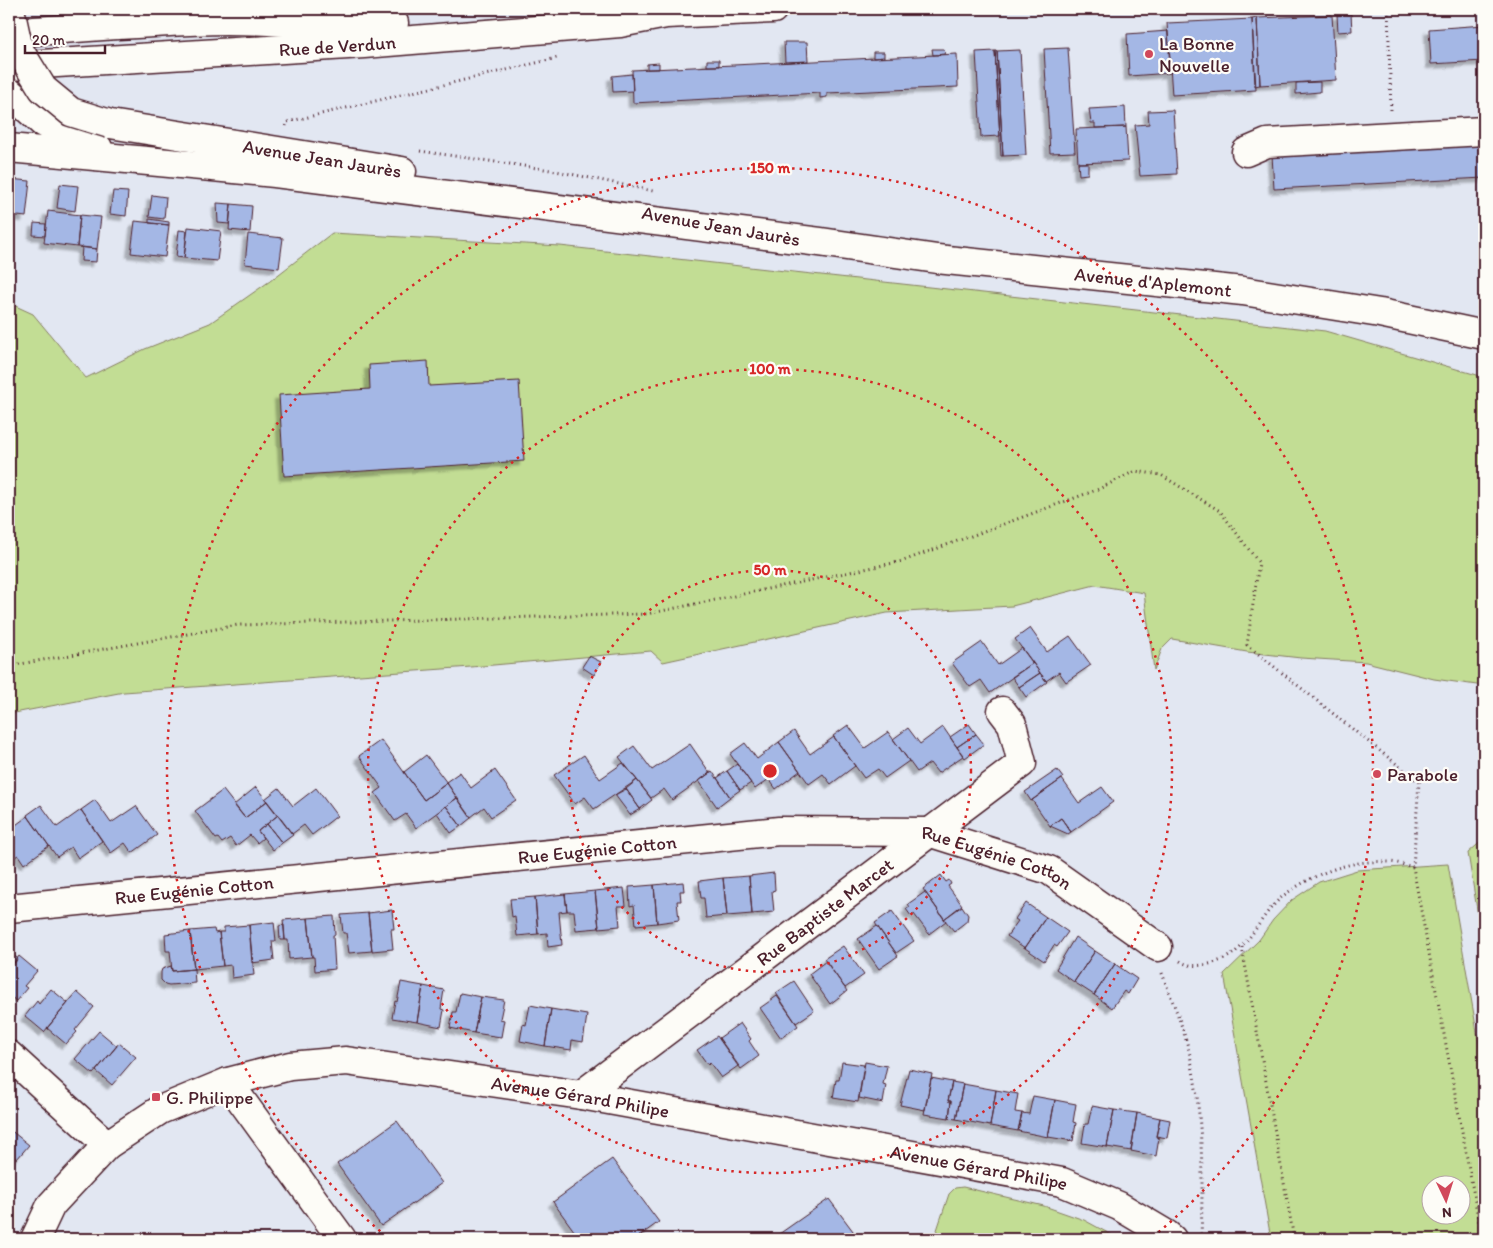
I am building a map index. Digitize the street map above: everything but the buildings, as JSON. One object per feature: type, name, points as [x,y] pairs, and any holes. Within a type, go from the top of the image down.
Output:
[{"type":"street","name":"Avenue Jean Jaurès","points":[[10,9],[19,50],[43,89],[71,112],[110,124],[278,161],[820,242]]},
{"type":"street","points":[[112,26],[162,14],[174,9]]},
{"type":"street","points":[[294,9],[361,25]]},
{"type":"street","name":"Rue de Verdun","points":[[9,33],[232,15],[361,25],[621,9],[666,14]]},
{"type":"street","name":"Rue de Verdun","points":[[9,66],[364,44],[581,26],[666,14],[773,9]]},
{"type":"street","points":[[166,56],[202,43],[215,36],[232,15]]},
{"type":"street","points":[[9,92],[42,122],[70,138],[97,147],[208,166]]},
{"type":"street","points":[[1246,152],[1266,143],[1484,131]]},
{"type":"street","points":[[9,148],[208,166],[278,161]]},
{"type":"street","name":"Avenue d'Aplemont","points":[[820,242],[937,259],[1243,291],[1380,313],[1484,335]]},
{"type":"street","name":"Rue Baptiste Marcet","points":[[581,1094],[1022,763],[1012,724],[1002,711]]},
{"type":"street","name":"Rue Eugénie Cotton","points":[[9,908],[779,832],[928,832],[1049,870],[1158,948]]},
{"type":"street","points":[[9,1055],[107,1145]]},
{"type":"street","name":"Avenue Gérard Philipe","points":[[35,1239],[51,1206],[107,1145],[160,1110],[228,1082],[290,1066],[346,1061],[581,1094],[1062,1182],[1119,1206],[1172,1239]]},
{"type":"street","points":[[228,1082],[342,1239]]},
{"type":"path","points":[[1388,9],[1392,136]]},
{"type":"path","points":[[278,161],[287,122],[563,56]]},
{"type":"path","points":[[410,150],[551,170],[656,192]]},
{"type":"path","points":[[9,666],[238,625],[647,614],[904,561],[1099,489],[1135,471],[1161,475],[1220,511],[1258,563],[1247,645],[1419,782],[1413,867],[1482,1239]]},
{"type":"path","points":[[1158,948],[1182,963],[1199,966],[1218,962],[1242,947],[1266,913],[1285,895],[1306,881],[1332,868],[1362,862],[1388,862],[1413,867]]},
{"type":"path","points":[[1242,947],[1294,1239]]},
{"type":"path","points":[[1158,948],[1160,965],[1190,1058],[1198,1104],[1202,1198],[1201,1239]]},
{"type":"green space","points":[[332,233],[560,246],[1325,331],[1484,377],[1484,686],[1434,679],[1366,662],[1247,652],[1172,639],[1162,649],[1154,670],[1144,593],[1095,585],[1012,606],[887,613],[663,662],[651,651],[471,667],[124,692],[9,714],[9,303],[33,314],[86,378],[145,349],[210,323],[270,281]]},
{"type":"green space","points":[[1484,839],[1484,954],[1468,853]]},
{"type":"green space","points":[[1448,864],[1484,1073],[1484,1239],[1271,1239],[1224,974],[1259,940],[1273,920],[1292,900],[1319,882],[1357,870]]},
{"type":"green space","points":[[963,1187],[1044,1206],[1084,1220],[1119,1239],[934,1239],[949,1194],[955,1188]]},
{"type":"place","name":"La Bonne Nouvelle","points":[[1149,54]]},
{"type":"place","name":"Parabole","points":[[1377,774]]},
{"type":"place","name":"G. Philippe","points":[[156,1097]]}]
